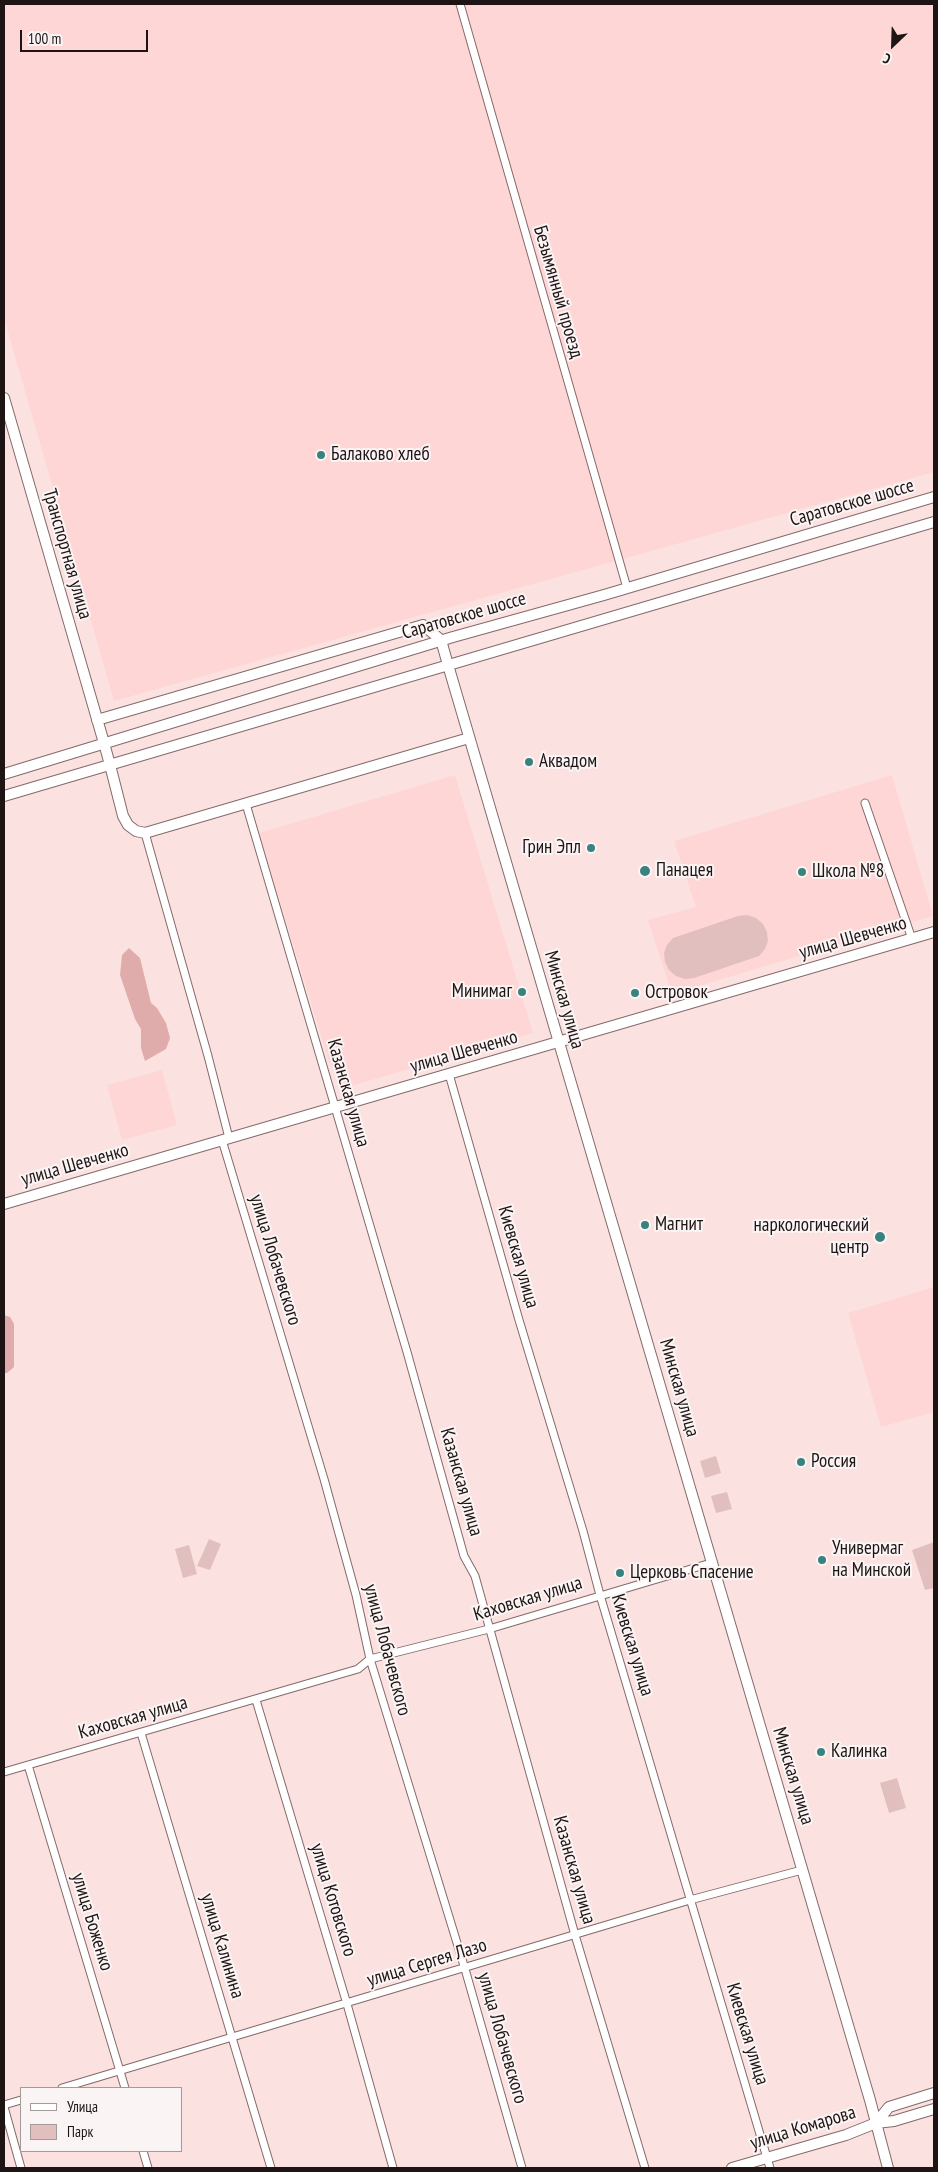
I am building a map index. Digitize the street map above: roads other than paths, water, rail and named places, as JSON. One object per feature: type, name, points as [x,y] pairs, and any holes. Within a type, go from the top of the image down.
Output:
[{"type":"main road","name":"Транспортная улица","points":[[4,398],[104,743],[123,816],[128,825],[136,831],[145,833]]},
{"type":"main road","name":"Саратовское шоссе","points":[[4,774],[441,640],[627,588],[934,497]]},
{"type":"main road","points":[[4,796],[934,522]]},
{"type":"main road","points":[[97,720],[423,625],[441,640]]},
{"type":"main road","name":"Минская улица","points":[[441,640],[888,2168]]},
{"type":"main road","points":[[145,833],[469,738]]},
{"type":"main road","name":"улица Шевченко","points":[[4,1204],[934,932]]},
{"type":"main road","name":"улица Комарова","points":[[732,2168],[768,2163],[846,2135],[876,2123],[889,2106],[934,2093]]},
{"type":"main road","points":[[876,2123],[894,2121],[934,2109]]},
{"type":"street","name":"Безымянный проезд","points":[[460,4],[627,588]]},
{"type":"street","points":[[865,803],[912,939]]},
{"type":"street","name":"Казанская улица","points":[[246,804],[464,1556],[475,1576],[576,1935],[645,2168]]},
{"type":"street","name":"улица Лобачевского","points":[[145,833],[205,1047],[225,1139],[324,1479],[356,1596],[374,1674],[465,1969],[522,2168]]},
{"type":"street","name":"Киевская улица","points":[[449,1074],[519,1320],[584,1531],[600,1595],[768,2163]]},
{"type":"street","name":"Каховская улица","points":[[4,1772],[358,1669],[370,1659],[489,1629],[711,1563]]},
{"type":"street","points":[[358,1669],[374,1674]]},
{"type":"street","name":"улица Котовского","points":[[256,1700],[347,2004],[393,2168]]},
{"type":"street","name":"улица Калинина","points":[[141,1733],[272,2168]]},
{"type":"street","name":"улица Боженко","points":[[28,1765],[125,2087]]},
{"type":"street","name":"улица Сергея Лазо","points":[[66,2087],[465,1969],[690,1900],[802,1870]]},
{"type":"street","points":[[20,2100],[4,2106],[21,2168]]},
{"type":"street","points":[[143,2152],[148,2168]]},
{"type":"place","name":"Балаково хлеб","points":[[321,455]]},
{"type":"place","name":"Аквадом","points":[[529,762]]},
{"type":"place","name":"Грин Эпл","points":[[591,848]]},
{"type":"place","name":"Панацея","points":[[645,871]]},
{"type":"place","name":"Школа №8","points":[[802,872]]},
{"type":"place","name":"Минимаг","points":[[522,992]]},
{"type":"place","name":"Островок","points":[[635,993]]},
{"type":"place","name":"Магнит","points":[[645,1225]]},
{"type":"place","name":"наркологический центр","points":[[880,1237]]},
{"type":"place","name":"Россия","points":[[801,1462]]},
{"type":"place","name":"Универмаг на Минской","points":[[822,1560]]},
{"type":"place","name":"Церковь Спасение","points":[[620,1573]]},
{"type":"place","name":"Калинка","points":[[821,1752]]}]
